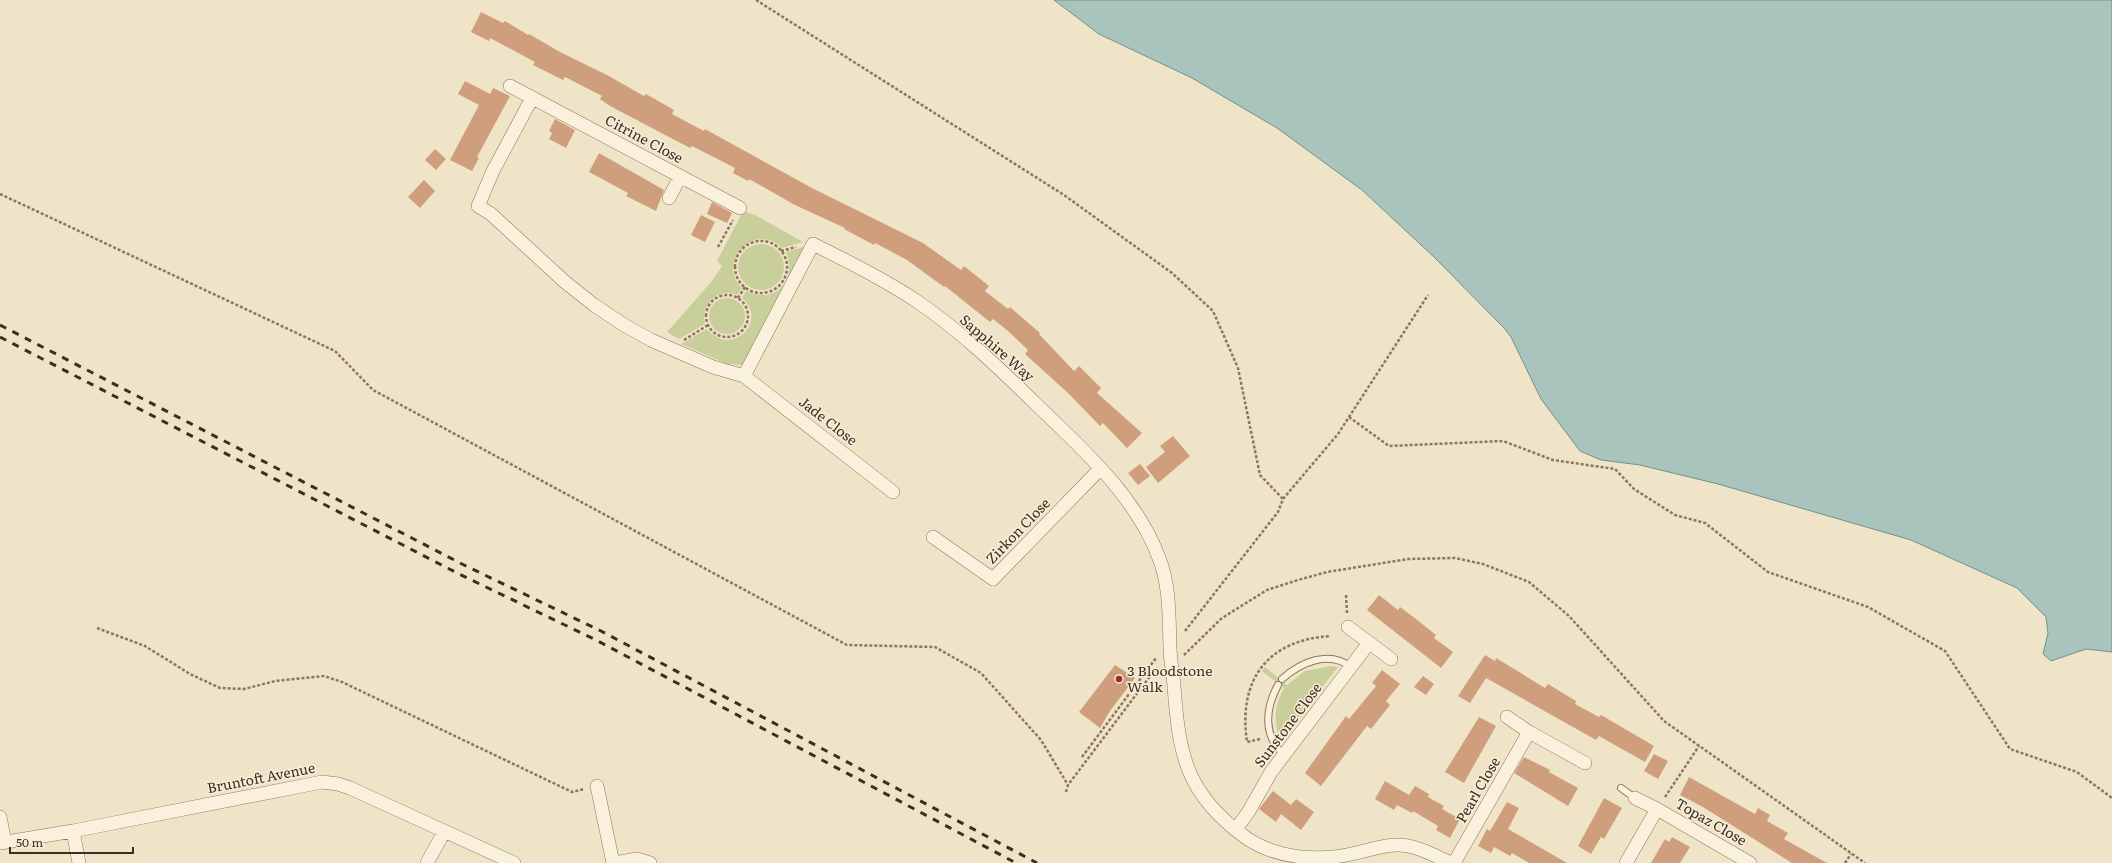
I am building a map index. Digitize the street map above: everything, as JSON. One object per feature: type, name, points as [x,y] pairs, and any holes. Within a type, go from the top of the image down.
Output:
[{"type":"street","name":"Citrine Close","points":[[510,86],[740,208]]},
{"type":"street","points":[[532,98],[493,171],[478,206],[491,214],[565,282],[624,325],[683,355],[713,367],[744,376]]},
{"type":"street","points":[[670,198],[680,177]]},
{"type":"street","name":"Sapphire Way","points":[[744,376],[813,244],[881,279],[920,304],[965,339],[1008,377],[1100,469],[1135,511],[1160,558],[1168,597],[1170,645],[1178,734],[1184,762],[1198,790],[1214,812],[1248,839],[1271,849],[1299,856],[1326,858],[1397,845],[1415,847],[1451,863]]},
{"type":"street","name":"Jade Close","points":[[744,376],[893,492]]},
{"type":"street","name":"Zirkon Close","points":[[933,537],[993,580],[1100,469]]},
{"type":"street","points":[[1348,621],[1369,643],[1391,659]]},
{"type":"street","name":"Sunstone Close","points":[[1236,829],[1249,811],[1271,772],[1369,643]]},
{"type":"street","points":[[1507,717],[1529,732],[1585,763]]},
{"type":"street","name":"Pearl Close","points":[[1454,863],[1529,732]]},
{"type":"street","name":"Bruntoft Avenue","points":[[2,842],[73,832],[322,782],[338,784],[350,788],[514,863]]},
{"type":"street","points":[[597,786],[614,863],[637,859],[650,863]]},
{"type":"street","name":"Topaz Close","points":[[1635,798],[1659,806],[1750,863]]},
{"type":"street","name":"Topaz Close","points":[[1626,863],[1659,806]]},
{"type":"street","points":[[0,817],[2,842]]},
{"type":"street","points":[[73,832],[79,863]]},
{"type":"street","points":[[427,863],[444,832]]},
{"type":"lane","points":[[1282,679],[1292,670],[1310,660],[1332,658],[1345,662],[1351,667]]},
{"type":"lane","points":[[1278,685],[1271,698],[1267,716],[1270,737],[1284,755]]},
{"type":"lane","points":[[1621,788],[1635,798]]},
{"type":"path","points":[[756,0],[1064,195],[1172,273],[1213,311],[1238,368],[1260,475],[1284,499]]},
{"type":"path","points":[[0,194],[336,351],[373,390],[847,645],[935,647],[955,658],[981,673],[1041,740],[1068,785]]},
{"type":"path","points":[[718,247],[740,208]]},
{"type":"path","points":[[761,241],[777,246],[785,255],[788,267],[781,284],[768,293],[755,293],[745,288],[739,281],[735,268],[741,250],[753,242],[761,241]]},
{"type":"path","points":[[738,298],[745,288]]},
{"type":"path","points":[[725,295],[738,298],[745,304],[749,314],[748,323],[743,331],[734,336],[722,337],[716,334],[708,325],[706,313],[714,300],[725,295]]},
{"type":"path","points":[[1182,634],[1278,512],[1284,499],[1338,434],[1428,295]]},
{"type":"path","points":[[680,342],[708,325]]},
{"type":"path","points":[[1349,417],[1388,446],[1503,441],[1553,460],[1615,469],[1634,489],[1675,515],[1705,523],[1768,572],[1868,607],[1945,651],[2010,749],[2077,772],[2112,798]]},
{"type":"path","points":[[1183,656],[1222,618],[1267,590],[1327,572],[1408,560],[1455,558],[1483,564],[1529,582],[1569,616],[1664,721],[1865,863]]},
{"type":"path","points":[[1346,594],[1348,621]]},
{"type":"path","points":[[97,628],[145,646],[190,674],[220,688],[244,689],[275,681],[324,676],[342,682],[572,792],[597,786]]},
{"type":"path","points":[[1066,792],[1068,785],[1170,645]]},
{"type":"path","points":[[1082,757],[1170,645]]},
{"type":"path","points":[[1659,806],[1699,746]]},
{"type":"path","points":[[1845,863],[1851,854]]},
{"type":"green space","points":[[743,211],[755,215],[803,242],[782,248],[772,241],[761,239],[751,242],[742,248],[736,256],[733,267],[735,277],[742,288],[737,295],[723,293],[712,299],[705,310],[705,324],[679,339],[667,332],[712,281],[722,266],[717,261]]},
{"type":"green space","points":[[766,244],[778,250],[783,258],[783,276],[778,284],[770,289],[756,290],[744,284],[739,276],[738,262],[744,250],[752,245]]},
{"type":"green space","points":[[807,246],[744,365],[727,364],[681,344],[707,329],[717,337],[726,340],[736,338],[744,333],[749,326],[751,317],[749,307],[742,298],[746,291],[756,295],[766,295],[781,288],[786,281],[788,272],[789,263],[786,252]]},
{"type":"green space","points":[[731,298],[740,303],[744,309],[744,323],[740,329],[731,334],[723,334],[714,329],[710,323],[709,312],[714,303],[720,299]]},
{"type":"green space","points":[[1331,666],[1338,667],[1281,741],[1278,734],[1276,714],[1278,701],[1284,688],[1262,671],[1265,667],[1287,685],[1305,671]]},
{"type":"water","points":[[1054,0],[2112,0],[2112,652],[2086,649],[2051,661],[2043,654],[2048,633],[2046,617],[2017,588],[1911,540],[1718,484],[1640,465],[1601,460],[1580,451],[1541,399],[1511,337],[1504,328],[1434,257],[1362,190],[1277,128],[1192,78],[1099,34]]},
{"type":"building","points":[[481,12],[503,23],[505,21],[528,35],[529,34],[560,52],[607,75],[644,96],[646,94],[674,110],[672,114],[704,131],[705,129],[812,188],[923,243],[961,270],[964,266],[989,286],[985,291],[1008,309],[1010,307],[1040,333],[1039,334],[1074,371],[1079,366],[1101,388],[1097,393],[1142,433],[1127,448],[1103,423],[1100,426],[1068,393],[1025,354],[1028,350],[1008,331],[993,319],[990,322],[945,286],[944,287],[907,260],[875,243],[874,245],[844,229],[845,228],[795,205],[749,179],[748,181],[733,173],[735,168],[692,146],[690,148],[610,106],[600,99],[602,96],[565,77],[563,80],[533,65],[535,62],[490,38],[489,41],[471,32]]},
{"type":"building","points":[[465,81],[490,94],[493,88],[510,96],[477,157],[479,158],[472,171],[450,160],[479,105],[458,94]]},
{"type":"building","points":[[555,119],[575,130],[566,148],[549,139],[552,133],[549,131]]},
{"type":"building","points":[[435,149],[446,159],[436,170],[425,160]]},
{"type":"building","points":[[599,153],[664,190],[656,211],[626,196],[628,193],[589,172]]},
{"type":"building","points":[[424,180],[435,191],[420,208],[408,197]]},
{"type":"building","points":[[712,202],[732,213],[727,223],[707,214]]},
{"type":"building","points":[[701,215],[715,222],[705,242],[691,235]]},
{"type":"building","points":[[1173,436],[1190,456],[1158,483],[1146,467],[1165,452],[1160,446]]},
{"type":"building","points":[[1140,464],[1150,476],[1138,485],[1128,473]]},
{"type":"building","points":[[1379,595],[1398,610],[1400,607],[1416,619],[1436,635],[1434,638],[1453,652],[1441,668],[1367,610]]},
{"type":"building","points":[[1485,655],[1495,661],[1496,658],[1545,688],[1548,684],[1576,701],[1575,704],[1599,717],[1601,715],[1654,746],[1645,762],[1599,736],[1596,740],[1486,678],[1470,703],[1458,696]]},
{"type":"building","points":[[1115,665],[1135,678],[1110,711],[1100,728],[1079,712]]},
{"type":"building","points":[[1382,670],[1400,684],[1386,701],[1390,705],[1371,729],[1367,726],[1321,786],[1305,773],[1346,716],[1349,719],[1376,686],[1372,683]]},
{"type":"building","points":[[1423,676],[1434,684],[1426,695],[1414,687]]},
{"type":"building","points":[[1479,717],[1496,726],[1464,783],[1445,772]]},
{"type":"building","points":[[1654,754],[1668,761],[1658,779],[1644,771]]},
{"type":"building","points":[[1524,757],[1550,770],[1549,772],[1578,788],[1568,806],[1514,773]]},
{"type":"building","points":[[1689,777],[1755,814],[1758,808],[1770,815],[1767,821],[1788,833],[1784,839],[1827,863],[1792,863],[1703,807],[1680,795]]},
{"type":"building","points":[[1385,781],[1409,795],[1415,786],[1429,794],[1428,797],[1444,806],[1442,809],[1460,819],[1450,838],[1436,830],[1438,826],[1413,811],[1412,813],[1397,805],[1394,810],[1375,799]]},
{"type":"building","points":[[1273,791],[1291,805],[1296,799],[1314,812],[1301,830],[1281,814],[1276,822],[1259,809]]},
{"type":"building","points":[[1604,798],[1622,808],[1604,839],[1601,837],[1591,854],[1578,846]]},
{"type":"building","points":[[1507,802],[1519,808],[1508,829],[1567,863],[1529,863],[1512,853],[1510,856],[1494,847],[1491,853],[1478,846],[1487,829],[1490,831]]},
{"type":"building","points":[[1672,837],[1690,847],[1680,863],[1651,863],[1665,839],[1669,842]]},
{"type":"railway","points":[[0,325],[464,565],[601,631],[1037,863]]},
{"type":"railway","points":[[0,337],[459,574],[596,640],[1016,863]]},
{"type":"place","name":"3 Bloodstone Walk","points":[[1119,679]]}]
